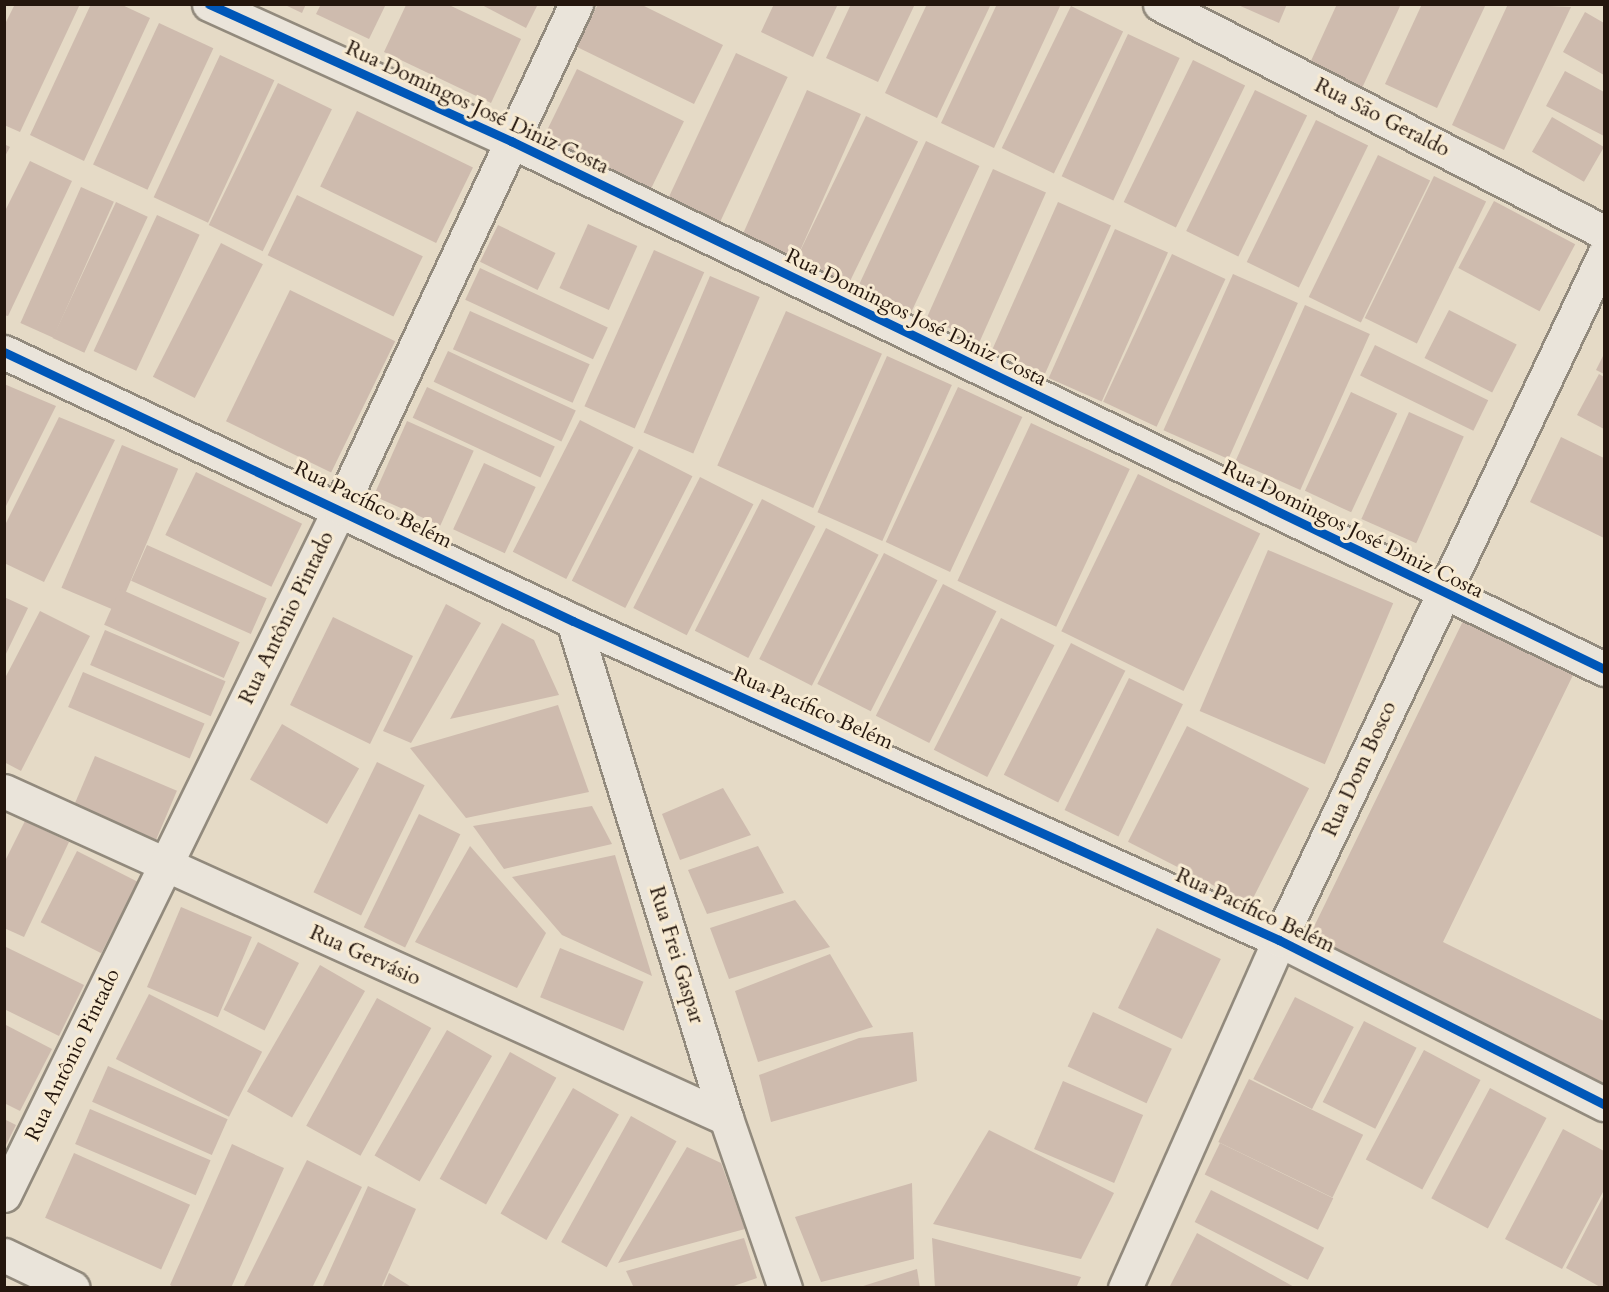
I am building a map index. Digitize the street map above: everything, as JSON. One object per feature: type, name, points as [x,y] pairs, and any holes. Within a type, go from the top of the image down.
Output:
[{"type":"street","name":"Rua Domingos José Diniz Costa","points":[[209,4],[511,141],[1442,594],[1605,669]]},
{"type":"street","name":"Rua Antônio Pintado","points":[[4,1195],[340,508],[576,4]]},
{"type":"street","name":"Rua São Geraldo","points":[[1160,4],[1605,232]]},
{"type":"street","name":"Rua Dom Bosco","points":[[1125,1287],[1279,940],[1605,255]]},
{"type":"street","name":"Rua Pacífico Belém","points":[[4,351],[340,508],[573,621],[1279,940],[1605,1104]]},
{"type":"street","name":"Rua Frei Gaspar","points":[[573,621],[726,1118],[785,1287]]},
{"type":"street","name":"Rua Gervásio","points":[[4,791],[726,1118]]},
{"type":"street","points":[[4,1255],[73,1287]]},
{"type":"building","points":[[15,4],[80,4],[20,132],[4,125],[4,26]]},
{"type":"building","points":[[91,4],[120,4],[150,18],[84,161],[30,135]]},
{"type":"building","points":[[283,4],[306,4],[302,13]]},
{"type":"building","points":[[321,4],[386,4],[369,39],[316,14]]},
{"type":"building","points":[[480,4],[538,4],[526,28]]},
{"type":"building","points":[[598,4],[640,4],[723,45],[694,104],[577,47]]},
{"type":"building","points":[[774,4],[838,4],[813,57],[761,32]]},
{"type":"building","points":[[851,4],[915,4],[878,82],[826,58]]},
{"type":"building","points":[[927,4],[991,4],[937,118],[885,93]]},
{"type":"building","points":[[997,4],[1061,4],[994,148],[941,123]]},
{"type":"building","points":[[1236,4],[1287,4],[1279,23]]},
{"type":"building","points":[[1337,4],[1401,4],[1362,88],[1310,63]]},
{"type":"building","points":[[1422,4],[1486,4],[1437,108],[1385,84]]},
{"type":"building","points":[[1508,4],[1571,7],[1504,150],[1452,125]]},
{"type":"building","points":[[406,5],[449,5],[521,39],[491,103],[384,52]]},
{"type":"building","points":[[1071,6],[1123,31],[1054,173],[1002,148]]},
{"type":"building","points":[[1585,12],[1604,23],[1604,75],[1563,52]]},
{"type":"building","points":[[159,23],[213,48],[147,190],[93,164]]},
{"type":"building","points":[[1128,34],[1180,58],[1113,200],[1062,176]]},
{"type":"building","points":[[736,53],[788,77],[719,225],[667,201]]},
{"type":"building","points":[[220,55],[274,80],[208,223],[154,197]]},
{"type":"building","points":[[1193,60],[1245,85],[1176,227],[1124,202]]},
{"type":"building","points":[[577,69],[684,121],[650,191],[543,139]]},
{"type":"building","points":[[1565,71],[1604,92],[1604,136],[1546,106]]},
{"type":"building","points":[[278,83],[332,109],[263,251],[209,225]]},
{"type":"building","points":[[807,90],[861,114],[795,262],[741,238]]},
{"type":"building","points":[[1255,90],[1307,115],[1238,257],[1186,231]]},
{"type":"building","points":[[357,111],[473,168],[436,243],[320,186]]},
{"type":"building","points":[[866,116],[918,141],[847,288],[795,263]]},
{"type":"building","points":[[1552,117],[1604,147],[1584,182],[1532,152]]},
{"type":"building","points":[[1316,120],[1368,145],[1299,287],[1247,262]]},
{"type":"building","points":[[926,141],[979,166],[910,315],[857,290]]},
{"type":"building","points":[[4,144],[10,147],[4,158]]},
{"type":"building","points":[[1378,155],[1430,180],[1361,322],[1309,297]]},
{"type":"building","points":[[30,161],[72,181],[8,316],[4,315],[4,213]]},
{"type":"building","points":[[993,169],[1046,193],[980,341],[927,318]]},
{"type":"building","points":[[1434,176],[1486,201],[1417,343],[1365,318]]},
{"type":"building","points":[[81,187],[114,202],[53,338],[20,323]]},
{"type":"building","points":[[297,195],[423,256],[393,317],[268,255]]},
{"type":"building","points":[[1494,201],[1575,244],[1540,311],[1458,268]]},
{"type":"building","points":[[116,202],[148,217],[84,353],[53,338]]},
{"type":"building","points":[[1058,202],[1111,226],[1045,374],[992,350]]},
{"type":"building","points":[[157,215],[200,235],[136,371],[94,351]]},
{"type":"building","points":[[588,224],[637,246],[609,310],[560,288]]},
{"type":"building","points":[[498,225],[556,253],[538,290],[480,262]]},
{"type":"building","points":[[1115,229],[1168,253],[1102,401],[1049,378]]},
{"type":"building","points":[[221,243],[263,264],[195,398],[153,377]]},
{"type":"building","points":[[654,250],[704,272],[635,429],[584,406]]},
{"type":"building","points":[[1172,254],[1225,279],[1157,427],[1103,402]]},
{"type":"building","points":[[480,268],[608,328],[593,359],[465,300]]},
{"type":"building","points":[[1233,274],[1298,303],[1228,459],[1163,430]]},
{"type":"building","points":[[710,276],[760,297],[693,454],[644,432]]},
{"type":"building","points":[[290,290],[395,341],[331,473],[226,421]]},
{"type":"building","points":[[1305,305],[1370,334],[1300,490],[1235,461]]},
{"type":"building","points":[[1449,310],[1517,345],[1492,393],[1424,358]]},
{"type":"building","points":[[470,311],[590,364],[573,403],[453,349]]},
{"type":"building","points":[[786,311],[882,354],[813,508],[717,465]]},
{"type":"building","points":[[1375,345],[1488,400],[1473,431],[1360,376]]},
{"type":"building","points":[[448,351],[576,411],[561,441],[434,382]]},
{"type":"building","points":[[1604,354],[1604,374],[1596,370]]},
{"type":"building","points":[[887,356],[952,385],[882,541],[817,512]]},
{"type":"building","points":[[1599,374],[1604,377],[1604,429],[1577,415]]},
{"type":"building","points":[[4,384],[56,406],[4,510]]},
{"type":"building","points":[[427,387],[555,447],[540,477],[413,418]]},
{"type":"building","points":[[958,387],[1022,417],[950,572],[886,542]]},
{"type":"building","points":[[1351,392],[1397,414],[1351,512],[1305,491]]},
{"type":"building","points":[[1409,412],[1464,436],[1416,543],[1361,519]]},
{"type":"building","points":[[59,417],[115,440],[44,582],[4,563],[4,527]]},
{"type":"building","points":[[580,420],[633,447],[566,579],[513,552]]},
{"type":"building","points":[[407,421],[474,451],[440,526],[374,496]]},
{"type":"building","points":[[1031,423],[1130,469],[1056,627],[957,581]]},
{"type":"building","points":[[1561,437],[1604,458],[1604,538],[1530,502]]},
{"type":"building","points":[[122,445],[178,469],[118,612],[61,588]]},
{"type":"building","points":[[639,449],[692,476],[625,608],[572,581]]},
{"type":"building","points":[[484,463],[536,487],[505,553],[453,529]]},
{"type":"building","points":[[196,472],[302,524],[271,587],[165,535]]},
{"type":"building","points":[[1138,474],[1260,534],[1184,691],[1061,631]]},
{"type":"building","points":[[700,477],[753,504],[687,635],[633,608]]},
{"type":"building","points":[[762,499],[815,526],[748,658],[695,631]]},
{"type":"building","points":[[826,528],[879,555],[812,686],[759,659]]},
{"type":"building","points":[[147,545],[267,598],[251,634],[131,581]]},
{"type":"building","points":[[1268,550],[1393,603],[1325,764],[1200,711]]},
{"type":"building","points":[[884,553],[937,580],[871,711],[817,684]]},
{"type":"building","points":[[943,584],[996,611],[929,743],[876,716]]},
{"type":"building","points":[[120,589],[240,642],[224,678],[104,625]]},
{"type":"building","points":[[4,597],[28,608],[4,658]]},
{"type":"building","points":[[446,604],[481,623],[411,743],[383,731]]},
{"type":"building","points":[[40,611],[90,636],[21,771],[4,762],[4,680]]},
{"type":"building","points":[[333,617],[413,656],[370,744],[290,705]]},
{"type":"building","points":[[1001,618],[1054,645],[987,777],[934,750]]},
{"type":"building","points":[[1464,619],[1574,673],[1443,942],[1604,1021],[1604,1083],[1307,941]]},
{"type":"building","points":[[502,623],[534,640],[559,695],[450,719]]},
{"type":"building","points":[[105,630],[226,681],[211,716],[90,665]]},
{"type":"building","points":[[1071,643],[1125,671],[1058,803],[1004,775]]},
{"type":"building","points":[[83,672],[205,724],[190,759],[68,707]]},
{"type":"building","points":[[1129,678],[1183,704],[1118,836],[1065,810]]},
{"type":"building","points":[[558,705],[589,792],[466,818],[410,748]]},
{"type":"building","points":[[282,724],[359,768],[327,824],[250,779]]},
{"type":"building","points":[[1187,726],[1309,788],[1250,904],[1128,842]]},
{"type":"building","points":[[95,756],[177,791],[156,840],[74,805]]},
{"type":"building","points":[[377,762],[425,785],[361,916],[313,892]]},
{"type":"building","points":[[723,788],[751,835],[680,860],[662,814]]},
{"type":"building","points":[[592,806],[612,844],[504,869],[473,826]]},
{"type":"building","points":[[419,814],[460,834],[405,947],[364,927]]},
{"type":"building","points":[[25,821],[69,842],[24,937],[4,928],[4,863]]},
{"type":"building","points":[[470,846],[546,933],[517,988],[415,942]]},
{"type":"building","points":[[758,846],[784,893],[707,914],[688,870]]},
{"type":"building","points":[[77,851],[138,882],[101,953],[41,922]]},
{"type":"building","points":[[615,855],[652,976],[562,935],[512,877]]},
{"type":"building","points":[[795,900],[830,947],[729,979],[710,928]]},
{"type":"building","points":[[181,907],[252,937],[218,1017],[147,987]]},
{"type":"building","points":[[1157,928],[1221,959],[1182,1039],[1118,1008]]},
{"type":"building","points":[[258,942],[299,963],[264,1031],[223,1010]]},
{"type":"building","points":[[4,946],[84,985],[59,1036],[4,1009]]},
{"type":"building","points":[[560,948],[643,982],[624,1031],[540,997]]},
{"type":"building","points":[[830,954],[873,1027],[758,1062],[735,991]]},
{"type":"building","points":[[320,965],[365,991],[292,1117],[247,1091]]},
{"type":"building","points":[[149,994],[262,1052],[229,1117],[116,1059]]},
{"type":"building","points":[[1295,997],[1354,1027],[1312,1109],[1253,1079]]},
{"type":"building","points":[[377,998],[431,1028],[360,1156],[306,1126]]},
{"type":"building","points":[[1093,1012],[1172,1049],[1146,1103],[1068,1066]]},
{"type":"building","points":[[1364,1021],[1417,1048],[1375,1129],[1323,1102]]},
{"type":"building","points":[[4,1024],[52,1049],[20,1111],[4,1103]]},
{"type":"building","points":[[447,1030],[492,1056],[420,1182],[375,1156]]},
{"type":"building","points":[[913,1032],[917,1081],[771,1122],[759,1075],[859,1038]]},
{"type":"building","points":[[1424,1050],[1481,1080],[1422,1190],[1366,1159]]},
{"type":"building","points":[[510,1052],[556,1078],[486,1205],[440,1179]]},
{"type":"building","points":[[108,1066],[228,1119],[212,1155],[92,1102]]},
{"type":"building","points":[[1249,1079],[1363,1135],[1332,1198],[1218,1142]]},
{"type":"building","points":[[1063,1081],[1143,1115],[1114,1183],[1034,1149]]},
{"type":"building","points":[[573,1088],[619,1114],[546,1240],[500,1214]]},
{"type":"building","points":[[1490,1088],[1547,1118],[1488,1228],[1431,1198]]},
{"type":"building","points":[[90,1109],[211,1160],[196,1195],[75,1144]]},
{"type":"building","points":[[631,1116],[676,1141],[607,1267],[561,1242]]},
{"type":"building","points":[[4,1119],[16,1125],[4,1149]]},
{"type":"building","points":[[1563,1129],[1604,1151],[1604,1190],[1562,1269],[1505,1239]]},
{"type":"building","points":[[989,1130],[1114,1193],[1081,1259],[933,1224]]},
{"type":"building","points":[[1220,1143],[1333,1198],[1318,1230],[1205,1174]]},
{"type":"building","points":[[232,1144],[284,1168],[231,1288],[175,1288],[170,1285]]},
{"type":"building","points":[[687,1147],[721,1163],[745,1229],[618,1263]]},
{"type":"building","points":[[74,1153],[190,1205],[161,1270],[45,1218]]},
{"type":"building","points":[[307,1160],[362,1187],[312,1288],[243,1288]]},
{"type":"building","points":[[912,1183],[914,1259],[821,1282],[795,1217]]},
{"type":"building","points":[[368,1186],[416,1209],[381,1288],[322,1288]]},
{"type":"building","points":[[1211,1190],[1324,1248],[1308,1280],[1195,1222]]},
{"type":"building","points":[[1604,1195],[1604,1288],[1602,1288],[1566,1268]]},
{"type":"building","points":[[1197,1233],[1296,1288],[1169,1288]]},
{"type":"building","points":[[744,1238],[757,1278],[728,1288],[634,1288],[626,1271]]},
{"type":"building","points":[[932,1238],[1081,1277],[1076,1288],[935,1288]]},
{"type":"building","points":[[917,1269],[920,1288],[860,1288],[860,1287]]},
{"type":"building","points":[[389,1273],[413,1288],[383,1288]]},
{"type":"cycle path","points":[[209,4],[511,141],[1604,669]]},
{"type":"cycle path","points":[[4,352],[573,621],[1279,940],[1604,1104]]}]
